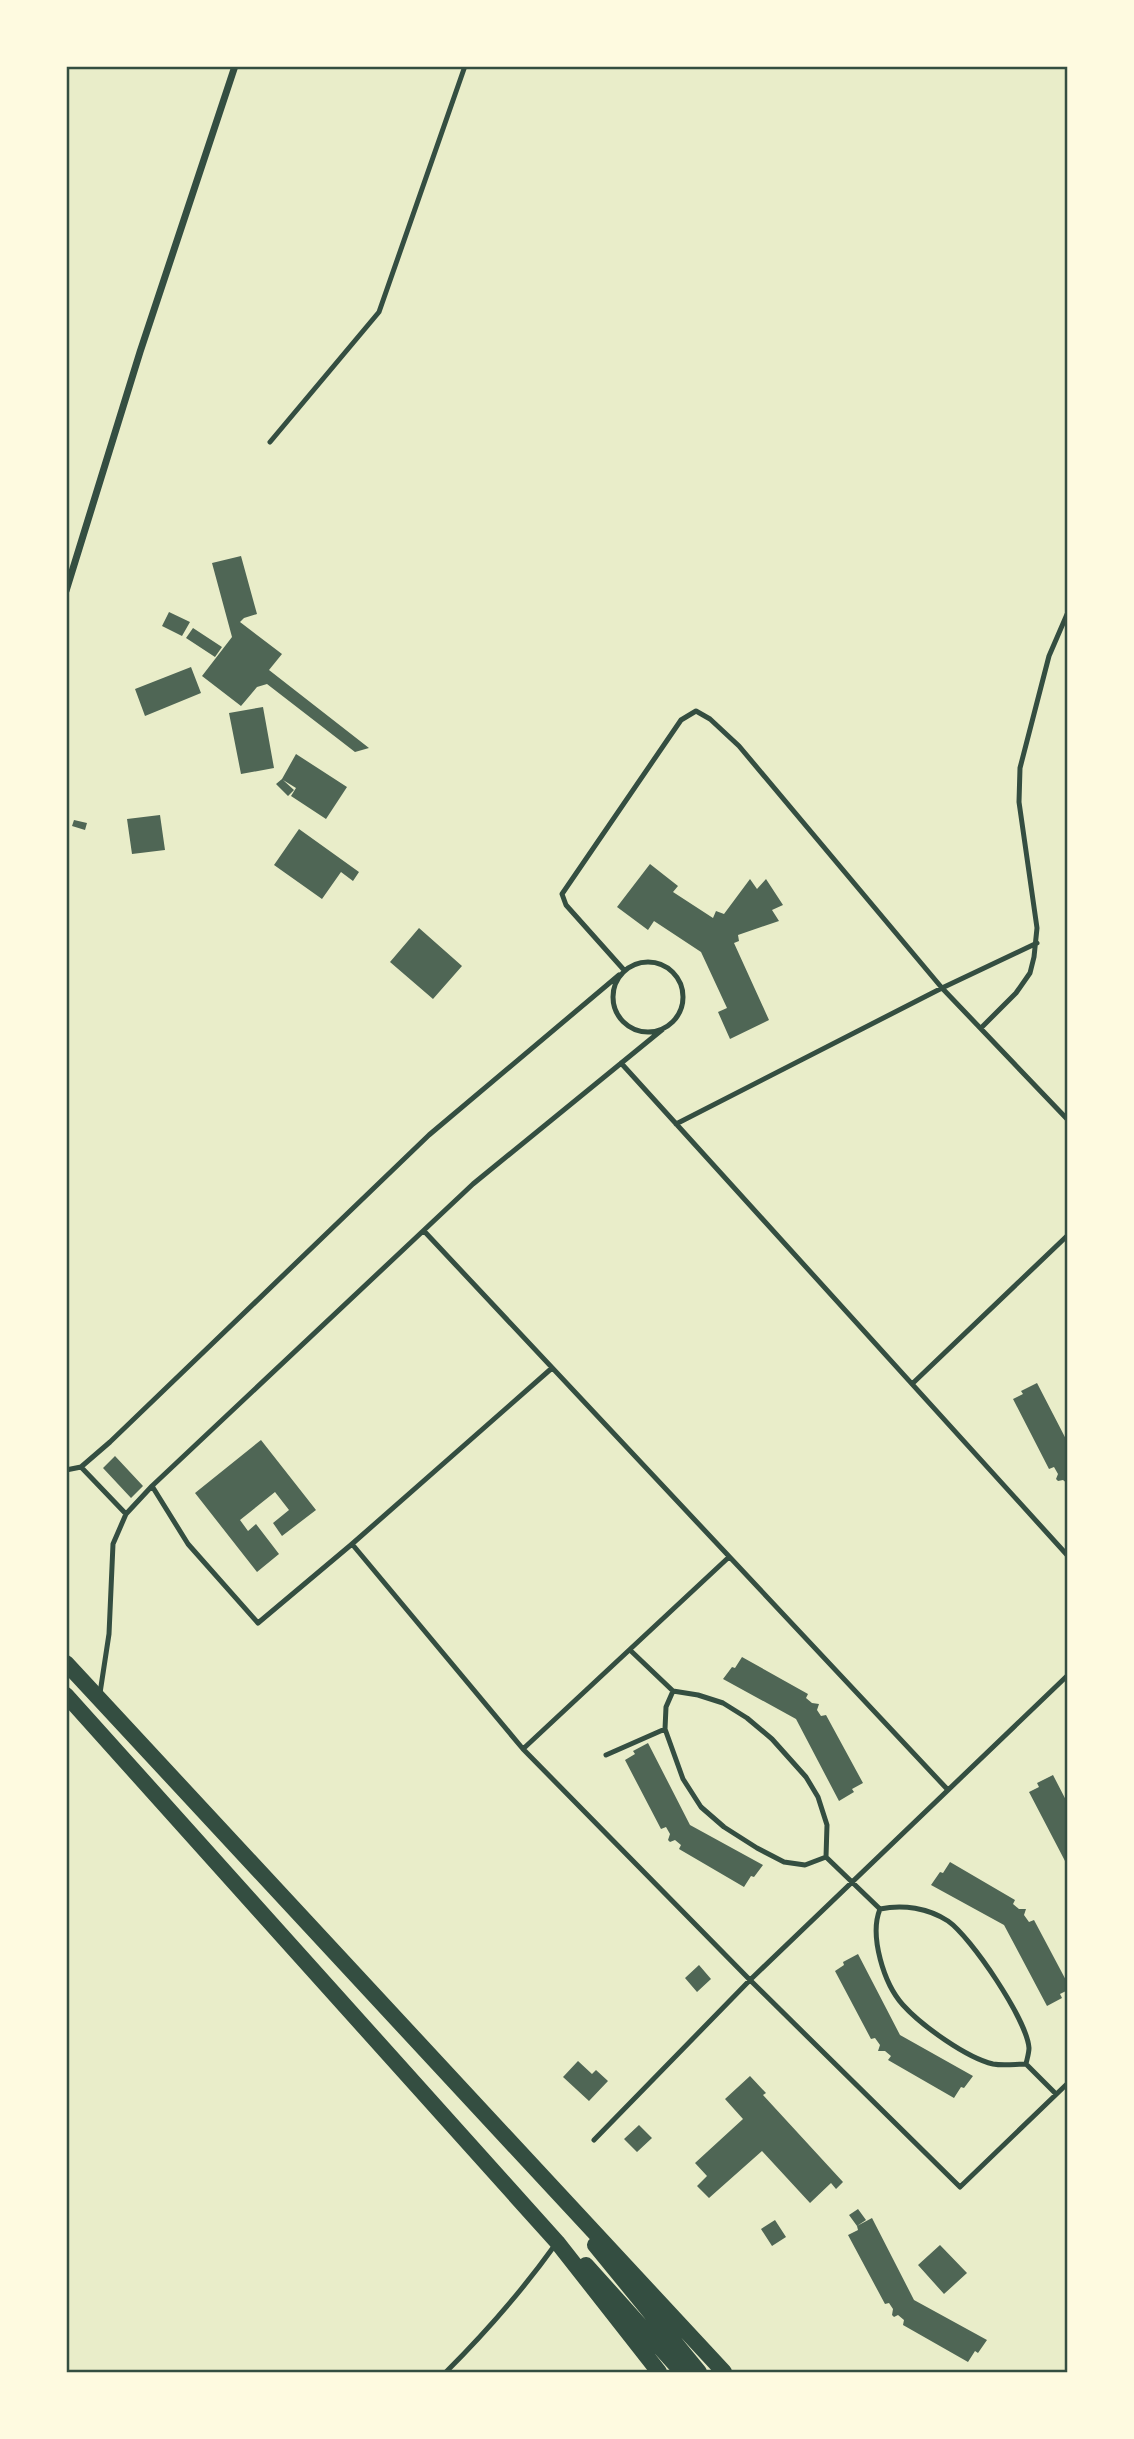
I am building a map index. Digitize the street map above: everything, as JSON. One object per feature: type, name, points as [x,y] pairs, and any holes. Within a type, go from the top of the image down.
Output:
[{"type":"main road","points":[[66,1663],[724,2372]]},
{"type":"main road","points":[[66,1695],[556,2242],[659,2372]]},
{"type":"main road","points":[[572,2207],[602,2255],[699,2372]]},
{"type":"main road","points":[[556,2242],[567,2248],[605,2285],[682,2372]]},
{"type":"street","points":[[66,592],[140,352],[235,66]]},
{"type":"lane","points":[[270,442],[379,312],[465,66]]},
{"type":"lane","points":[[981,1028],[1016,993],[1030,973],[1037,943],[1036,913],[1019,802],[1020,768],[1049,656],[1068,612]]},
{"type":"lane","points":[[624,970],[566,905],[562,894],[681,720],[696,711],[710,719],[739,746],[942,988],[1068,1120]]},
{"type":"lane","points":[[677,1124],[942,988],[1037,943]]},
{"type":"lane","points":[[99,1700],[109,1634],[113,1544],[126,1514],[152,1486],[473,1184],[672,1023],[682,1003],[680,982],[664,966],[654,962],[643,962],[624,970],[614,986],[612,998],[620,1019],[640,1032],[663,1029]]},
{"type":"lane","points":[[66,1470],[81,1467],[110,1442],[429,1135],[620,975]]},
{"type":"lane","points":[[621,1063],[1068,1556]]},
{"type":"lane","points":[[424,1231],[948,1790]]},
{"type":"lane","points":[[912,1384],[1068,1235]]},
{"type":"lane","points":[[152,1486],[188,1544],[258,1623],[552,1368]]},
{"type":"lane","points":[[81,1467],[126,1514]]},
{"type":"lane","points":[[352,1544],[523,1749],[750,1980],[960,2187],[1068,2083]]},
{"type":"lane","points":[[523,1749],[729,1557]]},
{"type":"lane","points":[[629,1650],[673,1691],[723,1703],[747,1718],[789,1758],[806,1777],[818,1797],[827,1825],[827,1857],[880,1909]]},
{"type":"lane","points":[[594,2140],[750,1980],[1068,1675]]},
{"type":"lane","points":[[673,1691],[666,1707],[665,1729],[683,1779],[701,1807],[724,1827],[784,1862],[805,1864],[827,1857]]},
{"type":"lane","points":[[606,1755],[665,1729]]},
{"type":"lane","points":[[880,1909],[898,1906],[934,1913],[949,1922],[966,1939],[1019,2018],[1029,2048],[1026,2064]]},
{"type":"lane","points":[[880,1909],[876,1919],[876,1944],[890,1988],[903,2006],[953,2046],[973,2056],[994,2064],[1026,2064],[1056,2094]]},
{"type":"lane","points":[[446,2372],[500,2317],[530,2281],[556,2242]]},
{"type":"building","points":[[241,556],[257,614],[240,622],[282,654],[269,670],[369,748],[355,752],[267,684],[257,687],[241,706],[202,676],[232,637],[212,563]]},
{"type":"building","points":[[169,612],[190,622],[182,636],[162,626]]},
{"type":"building","points":[[193,628],[222,647],[215,657],[186,638]]},
{"type":"building","points":[[191,667],[201,693],[145,716],[135,689]]},
{"type":"building","points":[[263,707],[274,768],[241,774],[229,713]]},
{"type":"building","points":[[296,754],[347,787],[326,819],[291,796],[296,788],[283,780],[294,790],[288,796],[276,784],[282,779]]},
{"type":"building","points":[[160,815],[165,850],[132,854],[127,819]]},
{"type":"building","points":[[74,820],[87,823],[85,830],[72,826]]},
{"type":"building","points":[[299,829],[359,872],[353,881],[341,872],[322,899],[274,865]]},
{"type":"building","points":[[650,864],[678,886],[673,892],[713,918],[716,911],[724,914],[750,879],[757,889],[766,879],[783,905],[772,910],[779,921],[738,935],[739,941],[734,943],[769,1020],[730,1039],[718,1012],[727,1008],[701,952],[654,921],[648,930],[617,907]]},
{"type":"building","points":[[419,928],[462,966],[433,999],[390,962]]},
{"type":"building","points":[[1037,1383],[1068,1443],[1068,1484],[1056,1479],[1058,1474],[1054,1467],[1049,1469],[1013,1399],[1023,1394],[1021,1391]]},
{"type":"building","points":[[261,1440],[316,1510],[282,1536],[273,1523],[289,1510],[275,1492],[240,1520],[248,1531],[256,1524],[279,1554],[257,1572],[195,1493]]},
{"type":"building","points":[[115,1456],[143,1486],[131,1498],[103,1468]]},
{"type":"building","points":[[742,1657],[808,1694],[806,1698],[819,1704],[817,1710],[821,1716],[826,1715],[863,1783],[852,1789],[854,1792],[839,1801],[796,1719],[723,1679]]},
{"type":"building","points":[[648,1743],[690,1825],[763,1865],[744,1887],[679,1849],[681,1845],[675,1840],[668,1840],[670,1834],[666,1827],[661,1829],[625,1760],[635,1754],[633,1751]]},
{"type":"building","points":[[1053,1775],[1068,1804],[1068,1860],[1065,1861],[1029,1792],[1039,1787],[1037,1783]]},
{"type":"building","points":[[950,1862],[1015,1900],[1013,1904],[1019,1909],[1026,1909],[1024,1915],[1029,1922],[1034,1920],[1068,1984],[1068,1990],[1060,1994],[1062,1998],[1047,2006],[1004,1925],[931,1885]]},
{"type":"building","points":[[858,1954],[900,2035],[973,2076],[954,2098],[888,2060],[891,2056],[885,2051],[878,2051],[880,2045],[875,2038],[871,2039],[835,1971],[844,1965],[843,1962]]},
{"type":"building","points":[[699,1965],[711,1979],[697,1992],[685,1978]]},
{"type":"building","points":[[578,2061],[592,2074],[596,2070],[608,2081],[589,2101],[563,2077]]},
{"type":"building","points":[[750,2076],[766,2093],[763,2095],[843,2182],[836,2189],[831,2183],[810,2203],[762,2151],[709,2198],[697,2186],[707,2176],[695,2163],[743,2119],[725,2099]]},
{"type":"building","points":[[639,2125],[652,2138],[637,2152],[624,2139]]},
{"type":"building","points":[[858,2209],[866,2220],[857,2226],[849,2215]]},
{"type":"building","points":[[872,2218],[914,2300],[987,2340],[968,2362],[903,2325],[904,2320],[898,2315],[892,2315],[893,2309],[889,2303],[885,2304],[848,2235],[858,2230],[857,2226]]},
{"type":"building","points":[[775,2220],[786,2237],[772,2246],[761,2229]]},
{"type":"building","points":[[940,2245],[967,2273],[944,2294],[918,2265]]}]
